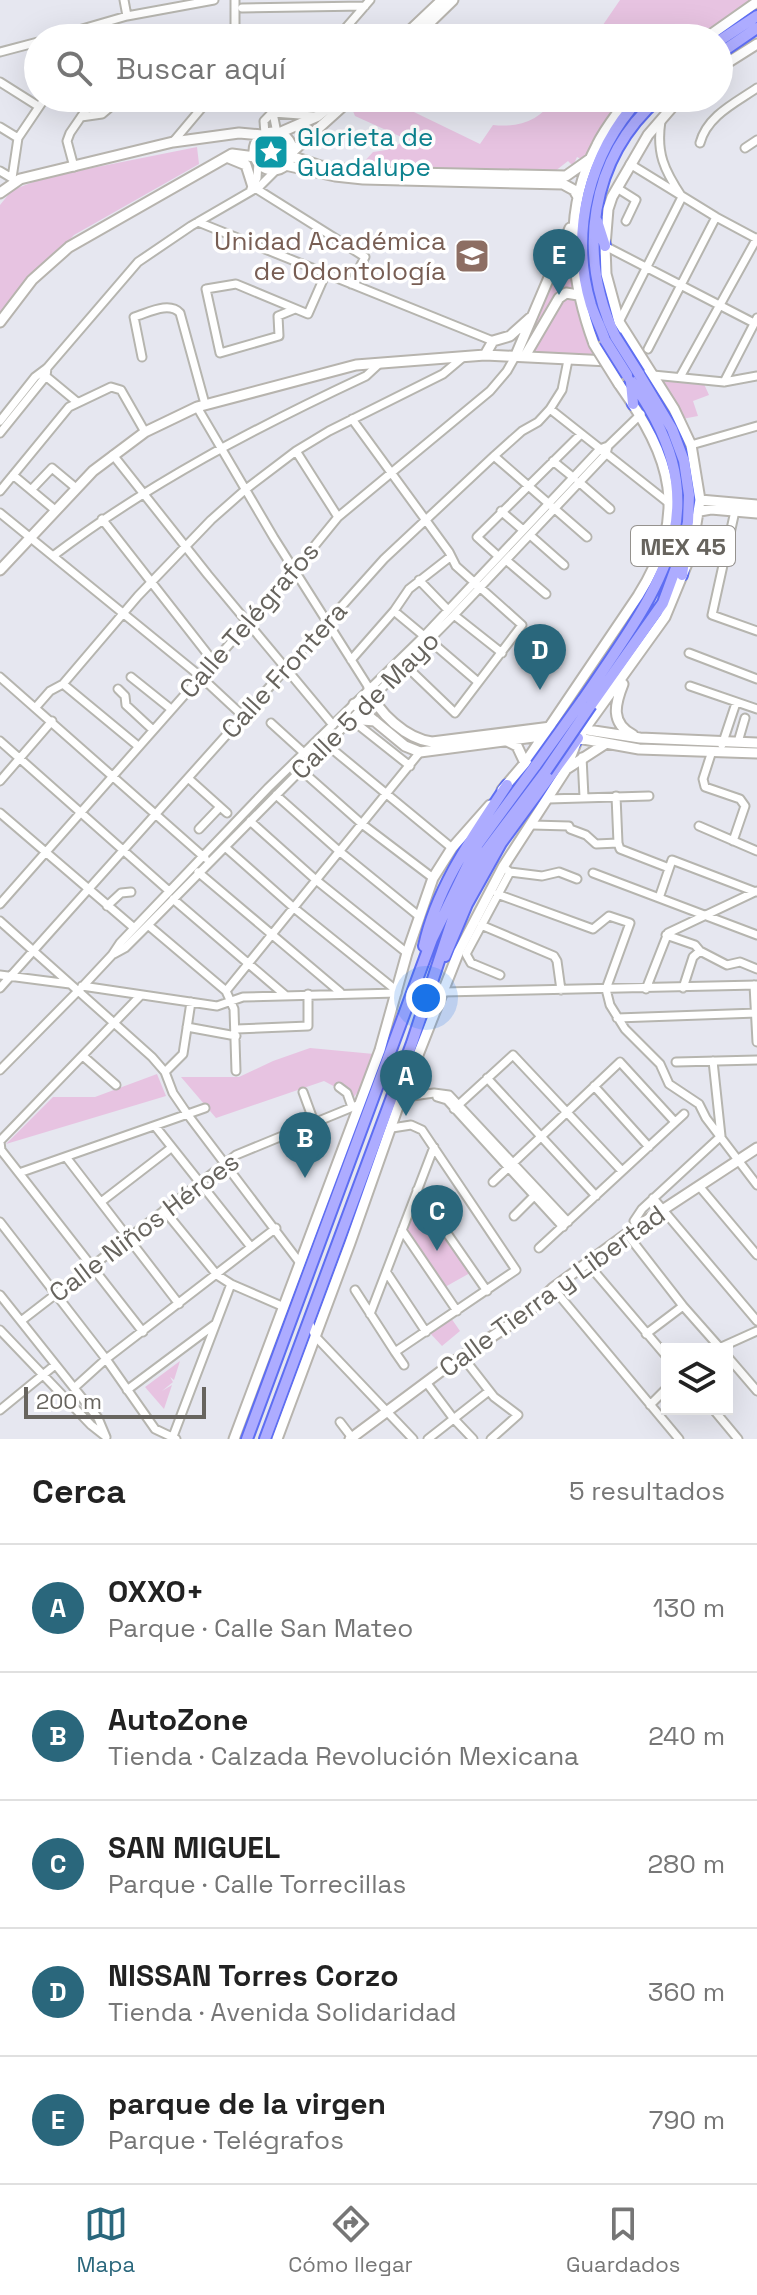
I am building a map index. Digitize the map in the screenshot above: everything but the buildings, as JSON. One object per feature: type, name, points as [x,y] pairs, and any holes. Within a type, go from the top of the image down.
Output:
[{"type":"main road","points":[[733,32],[757,16]]},
{"type":"main road","points":[[733,44],[757,28]]},
{"type":"main road","name":"MEX 45","points":[[586,703],[658,581],[676,526],[677,493],[668,443],[654,413],[629,378],[591,306],[584,273],[581,242],[586,204],[596,167],[609,141],[630,112]]},
{"type":"main road","name":"MEX 45","points":[[610,338],[594,273],[596,214],[602,183],[632,126],[646,112]]},
{"type":"main road","points":[[596,214],[605,246]]},
{"type":"main road","points":[[629,378],[633,404]]},
{"type":"main road","name":"MEX 45","points":[[247,1439],[323,1234],[384,1052],[432,939],[478,844],[663,603],[687,532],[689,495],[684,461],[672,429],[629,378]]},
{"type":"main road","points":[[682,575],[687,532]]},
{"type":"main road","points":[[427,995],[484,871],[501,843],[582,734]]},
{"type":"main road","name":"MEX 45","points":[[265,1439],[394,1102],[443,943],[469,883],[536,766]]},
{"type":"main road","points":[[419,971],[429,925],[444,889],[463,851],[507,785]]},
{"type":"main road","points":[[305,1251],[323,1234]]},
{"type":"street","points":[[124,0],[127,16]]},
{"type":"street","points":[[164,0],[166,10]]},
{"type":"street","points":[[99,24],[214,0]]},
{"type":"street","points":[[235,0],[235,24]]},
{"type":"street","points":[[417,24],[442,0]]},
{"type":"street","points":[[428,24],[453,0]]},
{"type":"street","points":[[726,24],[757,2]]},
{"type":"street","points":[[242,8],[367,3]]},
{"type":"street","points":[[349,24],[367,3]]},
{"type":"street","points":[[733,59],[757,44]]},
{"type":"street","points":[[0,52],[24,46]]},
{"type":"street","points":[[0,82],[24,97]]},
{"type":"street","points":[[733,105],[757,88]]},
{"type":"street","points":[[14,180],[18,138],[34,112]]},
{"type":"street","points":[[74,167],[67,141],[84,112]]},
{"type":"street","points":[[81,117],[104,112]]},
{"type":"street","points":[[173,142],[198,112]]},
{"type":"street","points":[[0,193],[14,180],[173,142],[239,133],[278,133],[323,112]]},
{"type":"street","points":[[0,421],[138,262],[253,189],[337,112]]},
{"type":"street","points":[[618,112],[598,141],[590,159],[578,197],[573,241],[578,295],[594,344],[629,378]]},
{"type":"street","points":[[277,1439],[392,1128],[394,1102],[459,951],[565,771],[582,734],[665,617],[695,540],[700,500],[691,445],[674,409],[619,322],[606,274],[608,209],[630,164],[667,112]]},
{"type":"street","points":[[700,143],[707,126],[723,112]]},
{"type":"street","points":[[253,189],[257,178],[256,142],[264,134],[264,121],[273,113],[318,116]]},
{"type":"street","points":[[273,113],[278,133],[289,141],[286,161]]},
{"type":"street","points":[[661,119],[659,148],[682,197]]},
{"type":"street","points":[[0,127],[18,138]]},
{"type":"street","points":[[745,148],[757,140]]},
{"type":"street","points":[[303,145],[303,156],[312,164]]},
{"type":"street","points":[[0,322],[32,280],[69,247],[239,153],[256,160],[266,169],[286,161],[364,172],[566,176],[590,159]]},
{"type":"street","points":[[226,158],[237,159],[246,165],[253,189]]},
{"type":"street","points":[[286,161],[335,176],[363,179],[563,184],[574,190],[578,197]]},
{"type":"street","points":[[630,164],[756,239],[680,377]]},
{"type":"street","points":[[0,171],[14,180]]},
{"type":"street","points":[[617,188],[636,200],[626,221]]},
{"type":"street","points":[[253,189],[365,257],[351,284]]},
{"type":"street","points":[[619,322],[682,197]]},
{"type":"street","points":[[520,356],[532,316],[574,217]]},
{"type":"street","points":[[648,349],[716,217]]},
{"type":"street","points":[[198,222],[493,341],[510,336],[532,316]]},
{"type":"street","points":[[605,246],[756,320],[724,382]]},
{"type":"street","points":[[295,309],[278,316],[279,336],[220,353],[206,289],[236,284],[308,314],[326,273]]},
{"type":"street","points":[[520,356],[559,298],[566,293],[578,295]]},
{"type":"street","points":[[142,357],[134,317],[170,306],[177,308],[201,405],[223,447],[294,571],[371,693],[409,735],[432,742],[544,732],[640,738],[757,753]]},
{"type":"street","points":[[748,336],[757,334]]},
{"type":"street","points":[[485,355],[493,341]]},
{"type":"street","points":[[0,570],[76,488],[113,455],[145,432],[201,405],[356,365],[485,355],[608,362],[633,347]]},
{"type":"street","name":"Calle Telégrafos","points":[[0,904],[338,517],[490,391],[520,356]]},
{"type":"street","points":[[36,707],[50,691],[63,684],[122,614],[211,520],[246,489],[296,451],[443,374],[462,358]]},
{"type":"street","name":"Calle Frontera","points":[[0,988],[384,559],[494,456],[550,409],[562,390],[568,360]]},
{"type":"street","points":[[53,556],[102,519],[223,447],[366,376],[380,363]]},
{"type":"street","points":[[44,371],[77,402]]},
{"type":"street","points":[[0,433],[44,371]]},
{"type":"street","points":[[653,375],[724,382],[757,376]]},
{"type":"street","points":[[0,491],[77,402],[111,387],[119,388],[145,432]]},
{"type":"street","points":[[234,1439],[356,1105],[384,1052],[407,953],[433,878],[452,848],[507,785],[536,766],[544,732],[652,572],[663,545],[670,504],[660,454],[633,404]]},
{"type":"street","points":[[550,409],[670,504]]},
{"type":"street","name":"Calle 5 de Mayo","points":[[112,955],[125,948],[301,770],[357,706],[641,414]]},
{"type":"street","points":[[352,419],[450,557],[476,586],[522,625],[455,713],[390,651]]},
{"type":"street","points":[[691,445],[757,426]]},
{"type":"street","points":[[546,594],[477,537],[581,434]]},
{"type":"street","points":[[296,451],[338,517]]},
{"type":"street","points":[[113,455],[142,495],[333,725]]},
{"type":"street","points":[[494,456],[587,537]]},
{"type":"street","points":[[553,461],[610,509]]},
{"type":"street","points":[[31,490],[52,468],[76,488]]},
{"type":"street","points":[[13,475],[55,510]]},
{"type":"street","points":[[700,500],[757,505]]},
{"type":"street","points":[[501,511],[564,565]]},
{"type":"street","points":[[700,511],[757,513]]},
{"type":"street","points":[[735,511],[712,615],[757,631]]},
{"type":"street","points":[[0,513],[200,676],[243,716]]},
{"type":"street","points":[[102,519],[213,661]]},
{"type":"street","points":[[351,660],[409,589],[450,557]]},
{"type":"street","points":[[419,580],[451,612],[502,653]]},
{"type":"street","points":[[394,611],[478,682]]},
{"type":"street","points":[[689,653],[757,679]]},
{"type":"street","points":[[629,670],[616,701],[616,719],[624,730],[640,738]]},
{"type":"street","points":[[0,677],[209,862]]},
{"type":"street","points":[[131,677],[171,709]]},
{"type":"street","points":[[0,692],[7,683]]},
{"type":"street","points":[[63,684],[138,746]]},
{"type":"street","points":[[690,686],[757,709]]},
{"type":"street","points":[[118,689],[125,696],[126,705],[153,730]]},
{"type":"street","points":[[733,841],[745,806],[740,799],[705,787],[703,779],[736,703]]},
{"type":"street","points":[[357,706],[405,746],[420,752],[507,741],[544,732]]},
{"type":"street","points":[[347,717],[375,721]]},
{"type":"street","points":[[347,717],[410,766]]},
{"type":"street","name":"Calle 5 de Mayo","points":[[0,1070],[81,988],[133,927],[202,855],[333,725],[347,717]]},
{"type":"street","points":[[738,742],[745,718]]},
{"type":"street","points":[[0,781],[52,721]]},
{"type":"street","points":[[271,723],[304,753]]},
{"type":"street","points":[[582,734],[605,744],[639,749],[718,748],[738,742],[757,743]]},
{"type":"street","points":[[0,741],[168,890]]},
{"type":"street","points":[[507,741],[517,746],[536,766]]},
{"type":"street","points":[[326,744],[452,848]]},
{"type":"street","points":[[565,771],[605,744]]},
{"type":"street","points":[[226,991],[420,752]]},
{"type":"street","points":[[582,757],[584,797]]},
{"type":"street","points":[[301,770],[362,824],[433,878]]},
{"type":"street","points":[[188,778],[227,813]]},
{"type":"street","points":[[276,795],[420,917]]},
{"type":"street","points":[[616,796],[620,849],[757,892]]},
{"type":"street","points":[[548,799],[649,796]]},
{"type":"street","points":[[199,829],[220,807]]},
{"type":"street","points":[[0,813],[133,927]]},
{"type":"street","points":[[250,821],[316,880],[407,953]]},
{"type":"street","points":[[532,825],[569,826],[596,844],[618,843]]},
{"type":"street","points":[[699,826],[757,851]]},
{"type":"street","points":[[225,847],[397,992]]},
{"type":"street","points":[[659,898],[670,864]]},
{"type":"street","points":[[507,869],[542,876],[559,872],[577,879]]},
{"type":"street","points":[[500,975],[471,963],[466,954],[507,869]]},
{"type":"street","points":[[198,872],[341,993]]},
{"type":"street","points":[[593,873],[757,935]]},
{"type":"street","points":[[107,906],[121,893],[131,892]]},
{"type":"street","points":[[646,989],[666,935],[757,892]]},
{"type":"street","points":[[497,894],[593,929],[609,916],[630,923],[606,989],[617,1018],[660,1064],[669,1084],[699,1104],[757,1185]]},
{"type":"street","points":[[173,899],[285,995]]},
{"type":"street","points":[[0,921],[71,984]]},
{"type":"street","points":[[148,925],[226,991],[231,1001],[236,1032],[236,1071]]},
{"type":"street","points":[[481,925],[547,951],[557,961],[561,990]]},
{"type":"street","points":[[666,935],[695,945],[700,951],[727,965],[740,962],[757,969]]},
{"type":"street","points":[[683,988],[693,957],[700,951]]},
{"type":"street","points":[[0,975],[217,1006],[243,997],[397,992]]},
{"type":"street","points":[[443,992],[756,985],[757,1042]]},
{"type":"street","points":[[81,988],[165,1072],[173,1093],[188,1115],[300,1263]]},
{"type":"street","points":[[187,1027],[236,1032],[308,1026],[308,994]]},
{"type":"street","points":[[141,995],[0,1142],[1,1150],[143,1332]]},
{"type":"street","points":[[165,1072],[183,1054],[191,1002]]},
{"type":"street","points":[[617,1018],[756,1013]]},
{"type":"street","points":[[457,1107],[513,1055],[622,1171]]},
{"type":"street","points":[[83,1056],[116,1085]]},
{"type":"street","points":[[676,1062],[757,1060]]},
{"type":"street","points":[[713,1061],[721,1136]]},
{"type":"street","points":[[493,1182],[620,1062],[675,1122]]},
{"type":"street","points":[[487,1078],[596,1196]]},
{"type":"street","points":[[594,1086],[649,1147]]},
{"type":"street","points":[[339,1087],[356,1105]]},
{"type":"street","points":[[303,1092],[314,1122]]},
{"type":"street","points":[[394,1102],[442,1095],[457,1107],[565,1225]]},
{"type":"street","name":"Calle Niños Héroes","points":[[21,1321],[225,1162],[250,1147],[356,1105]]},
{"type":"street","points":[[19,1173],[205,1108]]},
{"type":"street","points":[[539,1248],[684,1114]]},
{"type":"street","points":[[155,1126],[251,1247]]},
{"type":"street","points":[[392,1128],[416,1126],[434,1147],[516,1267],[514,1273],[395,1352]]},
{"type":"street","points":[[638,1227],[634,1221],[653,1198],[721,1136]]},
{"type":"street","points":[[370,1314],[434,1147]]},
{"type":"street","points":[[101,1202],[171,1148]]},
{"type":"street","name":"Calle Tierra y Libertad","points":[[351,1439],[462,1356],[526,1314],[553,1288],[627,1234],[757,1148]]},
{"type":"street","points":[[66,1157],[179,1304]]},
{"type":"street","points":[[699,1186],[757,1255]]},
{"type":"street","points":[[417,1190],[487,1291]]},
{"type":"street","points":[[514,1216],[537,1194]]},
{"type":"street","points":[[653,1198],[757,1321]]},
{"type":"street","points":[[164,1210],[217,1275],[284,1307]]},
{"type":"street","points":[[0,1222],[106,1359],[155,1429],[173,1439],[231,1284]]},
{"type":"street","points":[[74,1388],[106,1359],[276,1228]]},
{"type":"street","points":[[402,1230],[457,1311]]},
{"type":"street","points":[[627,1234],[715,1343]]},
{"type":"street","points":[[588,1264],[661,1350]]},
{"type":"street","points":[[387,1273],[426,1332]]},
{"type":"street","points":[[553,1288],[679,1439]]},
{"type":"street","points":[[355,1290],[404,1365]]},
{"type":"street","points":[[0,1295],[98,1418],[107,1438]]},
{"type":"street","points":[[646,1334],[683,1306]]},
{"type":"street","points":[[308,1320],[315,1336],[413,1439]]},
{"type":"street","points":[[127,1390],[215,1324]]},
{"type":"street","points":[[0,1330],[107,1438]]},
{"type":"street","points":[[730,1343],[757,1331]]},
{"type":"street","points":[[462,1356],[489,1391],[518,1415],[491,1439]]},
{"type":"street","points":[[733,1363],[757,1391]]},
{"type":"street","points":[[0,1410],[55,1365]]},
{"type":"street","points":[[426,1382],[473,1439]]},
{"type":"street","points":[[428,1439],[489,1391]]},
{"type":"street","points":[[650,1405],[661,1394]]},
{"type":"street","points":[[718,1415],[738,1439]]},
{"type":"street","points":[[340,1422],[351,1439]]},
{"type":"shaded area","points":[[620,0],[755,0],[718,24],[604,24]]},
{"type":"shaded area","points":[[353,112],[414,112],[480,144],[493,125],[520,124],[543,112],[612,112],[599,129],[585,157],[577,157],[573,166],[568,161],[554,172],[393,168],[362,164],[373,152],[408,140],[355,116]]},
{"type":"shaded area","points":[[197,147],[199,164],[74,235],[0,313],[0,205],[12,190],[47,177]]},
{"type":"shaded area","points":[[570,243],[578,302],[598,357],[517,353]]},
{"type":"shaded area","points":[[661,378],[704,384],[709,395],[693,401],[698,416],[682,419]]},
{"type":"shaded area","points":[[310,1048],[374,1054],[365,1082],[354,1097],[324,1081],[216,1118],[181,1077],[239,1077]]},
{"type":"shaded area","points":[[157,1074],[166,1096],[6,1144],[53,1097],[95,1097]]},
{"type":"shaded area","points":[[418,1199],[470,1273],[445,1287],[404,1229]]},
{"type":"shaded area","points":[[451,1318],[460,1331],[442,1346],[429,1332]]},
{"type":"shaded area","points":[[180,1361],[174,1380],[170,1377],[173,1382],[162,1391],[172,1385],[164,1409],[145,1387]]},
{"type":"place","name":"Glorieta de Guadalupe","points":[[271,152]]},
{"type":"place","name":"Unidad Académica de Odontología","points":[[472,256]]},
{"type":"place","name":"parque de la virgen","points":[[559,295]]},
{"type":"place","name":"NISSAN Torres Corzo","points":[[540,690]]},
{"type":"place","name":"OXXO+","points":[[406,1116]]},
{"type":"place","name":"AutoZone","points":[[305,1178]]},
{"type":"place","name":"SAN MIGUEL","points":[[437,1251]]}]
